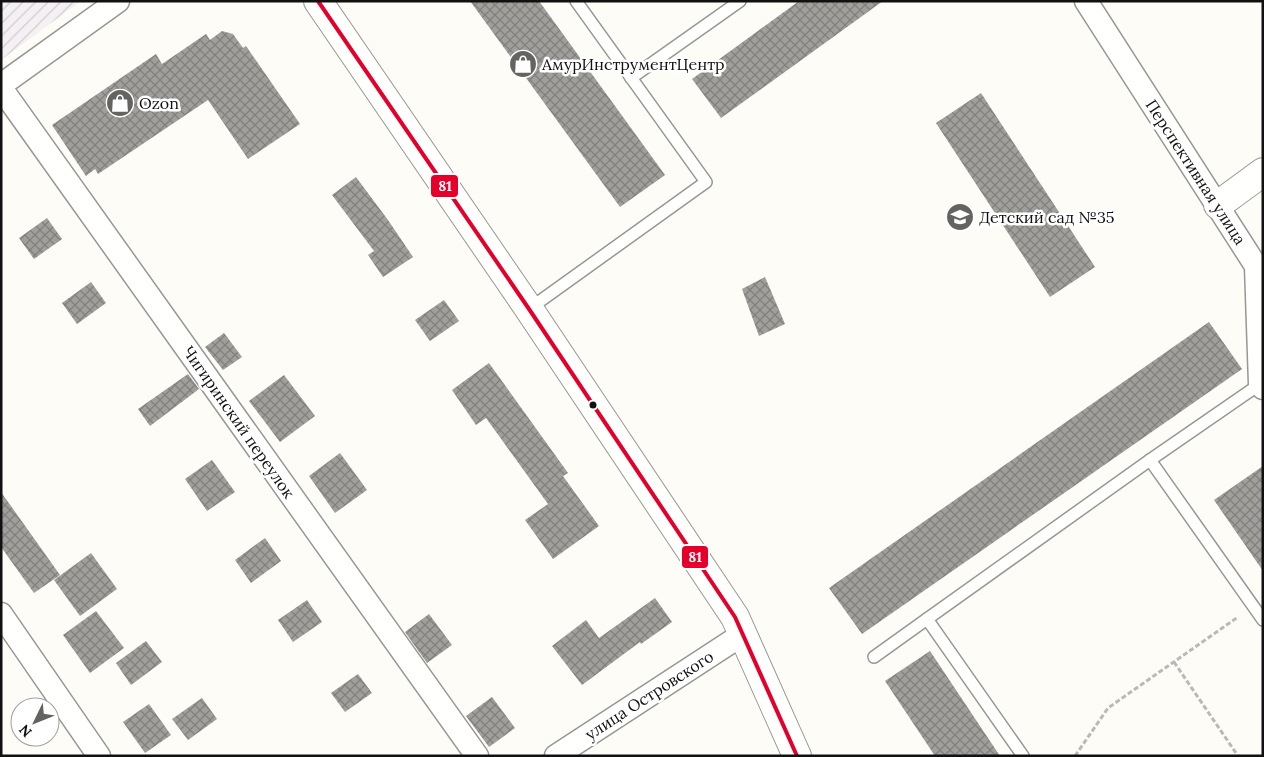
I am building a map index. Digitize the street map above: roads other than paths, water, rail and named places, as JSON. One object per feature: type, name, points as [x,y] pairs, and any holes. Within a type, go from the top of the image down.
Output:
[{"type":"street","points":[[1,86],[118,1]]},
{"type":"street","points":[[318,1],[529,309],[730,609],[797,756]]},
{"type":"street","name":"Перспективная улица","points":[[1086,1],[1256,266],[1262,384]]},
{"type":"street","name":"Чигиринский переулок","points":[[1,86],[477,756]]},
{"type":"street","points":[[1218,205],[1263,172]]},
{"type":"street","points":[[1,614],[99,756]]},
{"type":"street","name":"улица Островского","points":[[556,756],[743,634]]},
{"type":"lane","points":[[529,309],[706,182],[576,1]]},
{"type":"lane","points":[[631,78],[740,1]]},
{"type":"lane","points":[[874,657],[1150,460],[1262,384]]},
{"type":"lane","points":[[1150,460],[1263,620]]},
{"type":"lane","points":[[926,619],[1023,756]]},
{"type":"place","name":"АмурИнструментЦентр","points":[[523,64]]},
{"type":"place","name":"Ozon","points":[[120,103]]},
{"type":"place","name":"Детский сад №35","points":[[960,217]]}]
